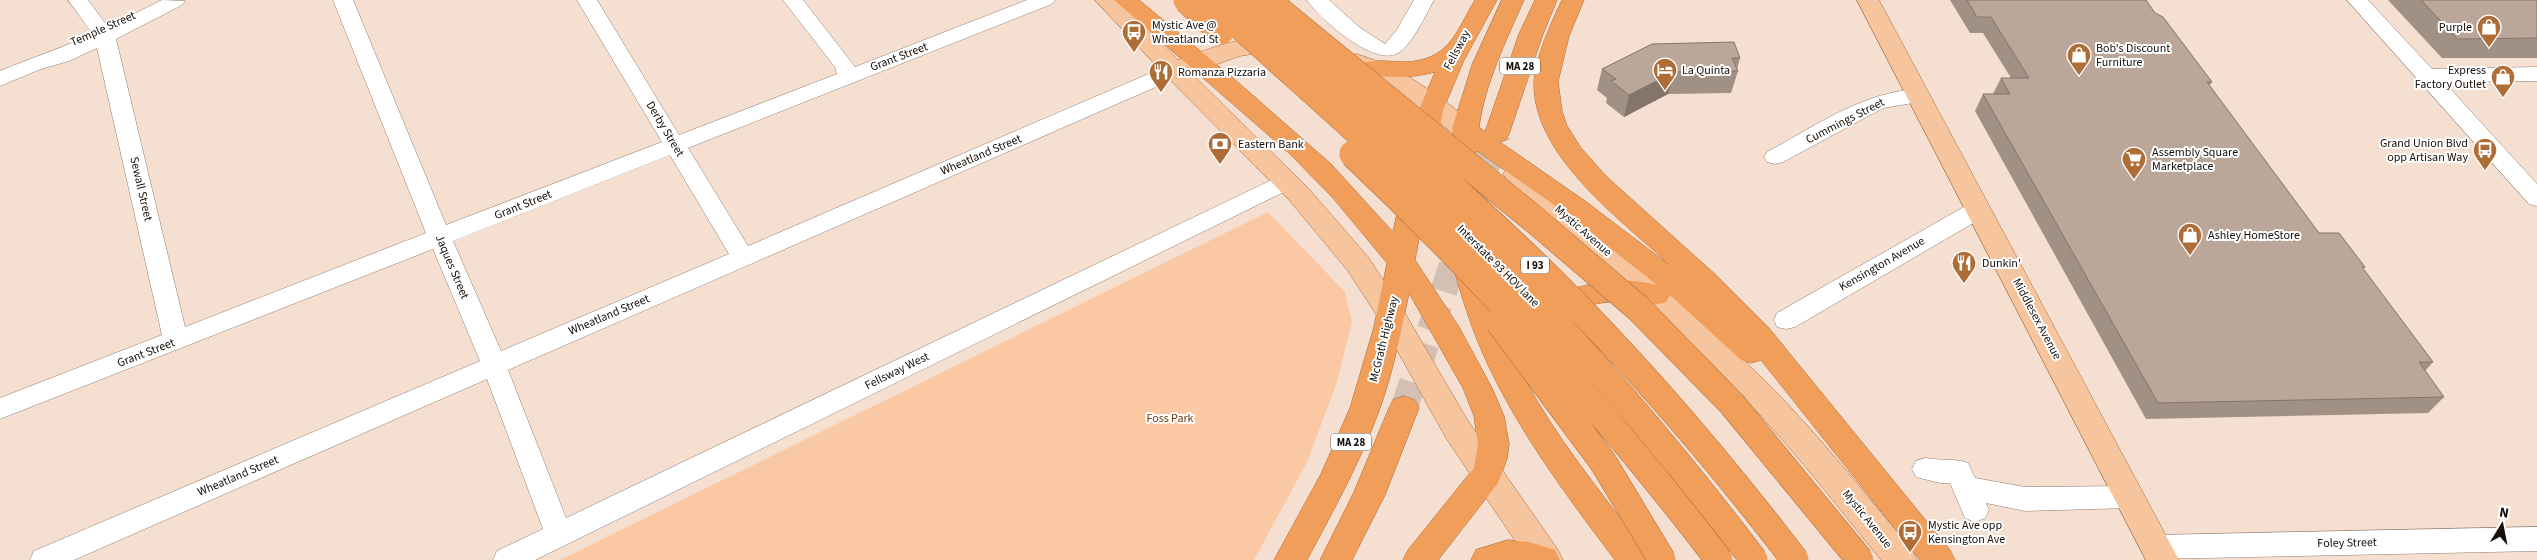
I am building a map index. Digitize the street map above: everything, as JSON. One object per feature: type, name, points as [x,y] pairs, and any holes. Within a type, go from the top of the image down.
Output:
[{"type":"highway","points":[[1125,0],[1324,171],[1346,194],[1402,263],[1440,320],[1489,413],[1494,428],[1494,445],[1493,460],[1487,474],[1419,560]]},
{"type":"highway","points":[[1187,0],[1431,230],[1518,318],[1608,419],[1719,560]]},
{"type":"highway","name":"Interstate 93 HOV lane","points":[[1212,0],[1399,171],[1533,300],[1630,406],[1754,560]]},
{"type":"highway","name":"I 93","points":[[1243,0],[1466,199],[1552,281],[1692,435],[1795,560]]},
{"type":"highway","points":[[1266,0],[1536,221],[1638,308],[1732,404],[1860,560]]},
{"type":"highway","name":"Fellsway","points":[[1433,103],[1455,53],[1486,0]]},
{"type":"highway","points":[[1513,0],[1477,83],[1464,129],[1459,197],[1463,248],[1472,286],[1502,365],[1522,404],[1546,442],[1634,560]]},
{"type":"highway","name":"MA 28","points":[[1497,134],[1531,34],[1546,0]]},
{"type":"highway","points":[[1572,0],[1556,36],[1546,82],[1550,111],[1567,147],[1584,169],[1707,283],[1758,335],[1939,560]]},
{"type":"highway","points":[[1379,59],[1421,69],[1438,64],[1455,53]]},
{"type":"highway","name":"McGrath Highway","points":[[1290,560],[1319,510],[1354,436],[1380,360],[1402,263],[1426,130],[1433,103]]},
{"type":"highway","points":[[1464,129],[1598,223],[1681,288],[1788,388],[1885,492]]},
{"type":"highway","points":[[1431,230],[1598,455],[1632,506],[1662,560]]},
{"type":"highway","points":[[1502,365],[1504,351],[1509,338],[1525,323],[1553,307],[1582,296],[1608,290],[1632,290],[1656,295]]},
{"type":"highway","name":"MA 28","points":[[1336,560],[1369,495],[1404,408]]},
{"type":"highway","points":[[1487,560],[1506,553],[1518,553],[1545,560]]},
{"type":"main road","points":[[1106,0],[1174,71],[1286,182],[1358,264],[1459,433],[1545,560]]},
{"type":"main road","name":"Mystic Avenue","points":[[1194,0],[1315,46],[1379,59],[1405,84],[1433,103],[1464,129],[1656,295],[1719,354],[1772,407],[1901,560]]},
{"type":"main road","name":"Middlesex Avenue","points":[[1868,0],[2160,554]]},
{"type":"main road","points":[[1174,71],[1227,50],[1255,45],[1315,46]]},
{"type":"street","points":[[78,0],[103,33]]},
{"type":"street","name":"Temple Street","points":[[0,79],[34,64],[62,56],[103,33],[176,0]]},
{"type":"street","name":"Jaques Street","points":[[343,0],[494,365],[559,535]]},
{"type":"street","name":"Derby Street","points":[[587,0],[743,258]]},
{"type":"street","points":[[793,0],[845,66],[848,77]]},
{"type":"street","name":"Grant Street","points":[[0,408],[176,341],[1045,0]]},
{"type":"street","points":[[1317,0],[1370,45],[1379,59],[1399,40],[1424,0]]},
{"type":"street","points":[[2357,0],[2537,198]]},
{"type":"street","name":"Sewall Street","points":[[103,33],[176,341]]},
{"type":"street","name":"Wheatland Street","points":[[44,560],[1174,71]]},
{"type":"street","points":[[2426,76],[2537,74]]},
{"type":"street","name":"Cummings Street","points":[[1775,157],[1876,103],[1901,97],[1918,96]]},
{"type":"street","name":"Fellsway West","points":[[507,560],[1286,182]]},
{"type":"street","name":"Kensington Avenue","points":[[1786,320],[1979,209]]},
{"type":"street","points":[[1925,468],[1940,472],[1959,471],[1970,499],[2130,497]]},
{"type":"street","name":"Foley Street","points":[[2160,554],[2377,551],[2537,539]]},
{"type":"green space","name":"Foss Park","points":[[1268,212],[1345,292],[1352,322],[1336,385],[1307,462],[1254,560],[560,560]]},
{"type":"building","name":"Assembly Square Marketplace","points":[[1967,0],[2146,0],[2155,13],[2163,17],[2212,82],[2207,82],[2319,233],[2339,233],[2365,267],[2362,267],[2433,362],[2419,362],[2444,397],[2158,403],[1983,94],[2010,94],[2001,78],[2029,78],[1991,17],[1977,17]]},
{"type":"building","points":[[2421,0],[2537,0],[2537,38],[2458,39]]},
{"type":"building","points":[[1734,42],[1740,58],[1732,58],[1738,71],[1674,72],[1629,95],[1611,81],[1616,79],[1602,69],[1652,44]]},
{"type":"tunnel","points":[[1404,408],[1497,134]]},
{"type":"place","name":"Purple","points":[[2489,48]]},
{"type":"place","name":"Mystic Ave @ Wheatland St","points":[[1134,53]]},
{"type":"place","name":"Bob's Discount Furniture","points":[[2079,76]]},
{"type":"place","name":"La Quinta","points":[[1665,91]]},
{"type":"place","name":"Romanza Pizzaria","points":[[1161,93]]},
{"type":"place","name":"Express Factory Outlet","points":[[2503,98]]},
{"type":"place","name":"Eastern Bank","points":[[1220,165]]},
{"type":"place","name":"Grand Union Blvd opp Artisan Way","points":[[2485,171]]},
{"type":"place","name":"Assembly Square Marketplace","points":[[2134,180]]},
{"type":"place","name":"Ashley HomeStore","points":[[2190,256]]},
{"type":"place","name":"Dunkin'","points":[[1964,284]]},
{"type":"place","name":"Mystic Ave opp Kensington Ave","points":[[1910,553]]}]
